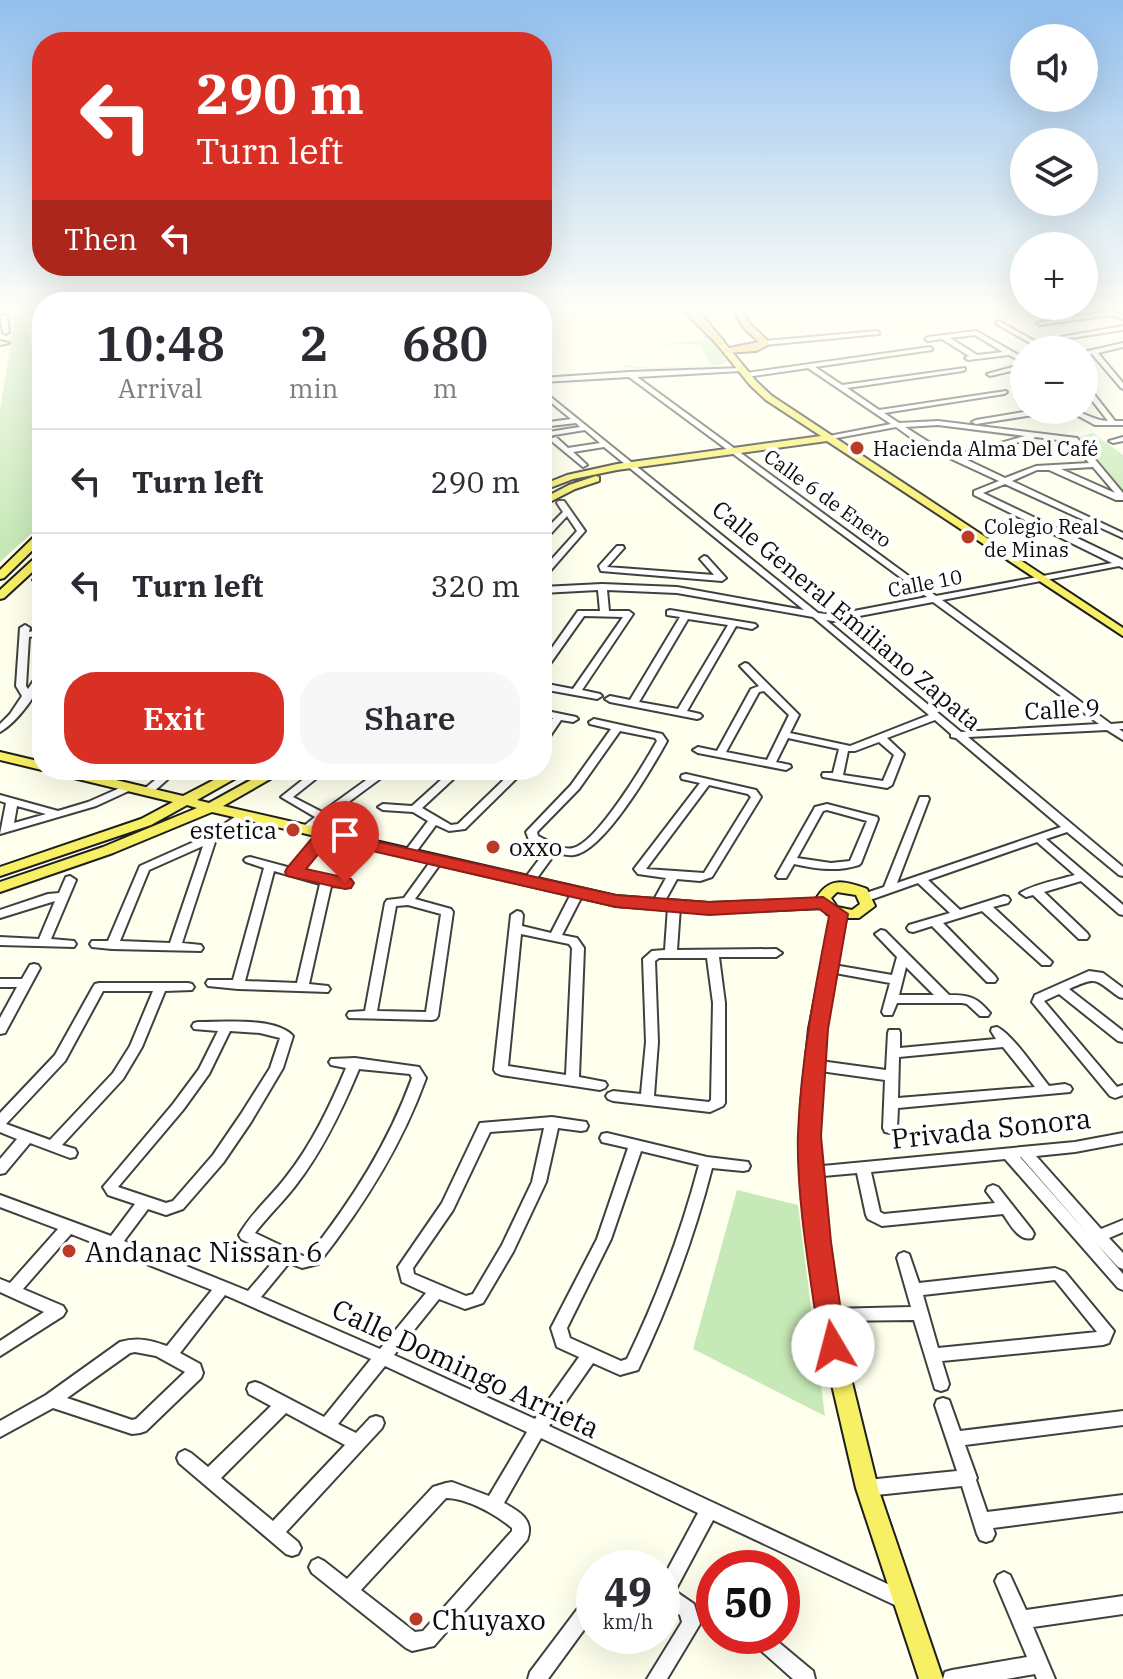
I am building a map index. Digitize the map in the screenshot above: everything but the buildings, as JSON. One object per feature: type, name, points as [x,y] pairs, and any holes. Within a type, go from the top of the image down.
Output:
[{"type":"main road","points":[[757,385],[769,398],[1123,633]]},
{"type":"main road","points":[[552,498],[572,487],[635,468],[829,438]]},
{"type":"main road","points":[[552,484],[579,474],[635,468]]},
{"type":"main road","points":[[1,574],[32,545]]},
{"type":"main road","points":[[0,596],[32,566]]},
{"type":"main road","points":[[0,756],[32,764]]},
{"type":"main road","points":[[100,780],[577,894],[674,907],[831,908],[854,915],[868,906],[867,897],[856,889],[840,886],[824,893],[831,908],[828,968],[813,1065],[812,1172],[829,1315],[840,1377],[867,1488],[931,1679]]},
{"type":"main road","points":[[0,872],[134,826],[188,802],[226,780]]},
{"type":"main road","points":[[0,887],[118,848],[212,808],[261,780]]},
{"type":"street","name":"Calle 6 de Enero","points":[[644,385],[1123,737]]},
{"type":"street","points":[[839,385],[924,443],[1123,536]]},
{"type":"street","points":[[842,387],[853,385]]},
{"type":"street","points":[[879,412],[1004,392]]},
{"type":"street","name":"Calle General Emiliano Zapata","points":[[552,401],[818,617],[1123,873]]},
{"type":"street","points":[[1098,401],[1118,423]]},
{"type":"street","points":[[829,438],[897,425],[963,424],[1010,416]]},
{"type":"street","points":[[552,424],[576,421]]},
{"type":"street","points":[[1098,421],[1118,423]]},
{"type":"street","points":[[963,424],[1074,440],[1123,499]]},
{"type":"street","points":[[552,433],[586,428]]},
{"type":"street","points":[[956,458],[1037,435]]},
{"type":"street","points":[[553,439],[583,465]]},
{"type":"street","points":[[1113,441],[1123,439]]},
{"type":"street","points":[[566,451],[606,444]]},
{"type":"street","points":[[1092,465],[1049,467],[1003,480],[977,493],[1122,564]]},
{"type":"street","points":[[1049,467],[1123,499]]},
{"type":"street","points":[[552,565],[581,531],[561,503]]},
{"type":"street","points":[[552,527],[568,513]]},
{"type":"street","points":[[620,548],[603,566],[604,569],[722,578],[704,559]]},
{"type":"street","name":"Calle 10","points":[[552,589],[642,587],[716,595],[818,617],[841,617],[1122,564]]},
{"type":"street","points":[[642,587],[645,573]]},
{"type":"street","points":[[602,587],[605,612]]},
{"type":"street","points":[[704,617],[716,595]]},
{"type":"street","points":[[552,654],[578,615],[605,612],[626,612],[630,615],[576,692]]},
{"type":"street","points":[[670,613],[752,626]]},
{"type":"street","points":[[633,703],[686,615]]},
{"type":"street","points":[[681,713],[734,622]]},
{"type":"street","points":[[27,696],[21,686],[25,631],[32,631]]},
{"type":"street","points":[[745,666],[794,715],[787,735],[770,764]]},
{"type":"street","points":[[552,688],[597,696]]},
{"type":"street","points":[[720,754],[756,689],[765,688]]},
{"type":"street","points":[[0,729],[14,716],[32,689]]},
{"type":"street","points":[[610,699],[697,716]]},
{"type":"street","points":[[552,715],[573,719]]},
{"type":"street","points":[[552,726],[559,716]]},
{"type":"street","points":[[787,735],[844,749],[882,739],[934,717]]},
{"type":"street","points":[[594,722],[617,727],[658,736],[662,741],[627,799],[607,823],[578,851],[569,852],[533,838],[531,832],[575,787],[617,727]]},
{"type":"street","name":"Calle 9","points":[[955,735],[1123,726]]},
{"type":"street","points":[[844,749],[832,776],[881,786],[890,783],[899,754],[882,739]]},
{"type":"street","points":[[698,750],[786,767]]},
{"type":"street","points":[[686,777],[707,781],[752,792],[756,797],[708,875],[645,874],[640,869],[707,781]]},
{"type":"street","points":[[147,792],[161,780]]},
{"type":"street","points":[[309,780],[286,797],[322,816]]},
{"type":"street","points":[[304,830],[373,780]]},
{"type":"street","points":[[415,809],[447,780]]},
{"type":"street","points":[[383,807],[415,809],[449,828],[461,827],[510,780]]},
{"type":"street","points":[[59,814],[6,799],[4,830],[59,814],[92,804],[129,787]]},
{"type":"street","points":[[889,889],[924,799]]},
{"type":"street","points":[[782,876],[819,809],[827,807],[873,819],[855,863],[828,868],[791,860]]},
{"type":"street","points":[[112,945],[144,868],[211,838],[242,815]]},
{"type":"street","points":[[409,854],[434,821]]},
{"type":"street","points":[[867,897],[1068,828]]},
{"type":"street","points":[[294,872],[325,835]]},
{"type":"street","points":[[175,947],[211,838]]},
{"type":"street","points":[[1038,838],[1123,911]]},
{"type":"street","points":[[528,882],[554,847]]},
{"type":"street","points":[[250,860],[326,882],[345,883]]},
{"type":"street","points":[[408,901],[437,860]]},
{"type":"street","points":[[238,985],[270,865]]},
{"type":"street","points":[[828,868],[840,886]]},
{"type":"street","points":[[657,905],[673,875]]},
{"type":"street","points":[[1082,877],[1031,891],[1083,936]]},
{"type":"street","points":[[919,878],[958,914]]},
{"type":"street","points":[[43,943],[70,880]]},
{"type":"street","points":[[302,988],[326,882]]},
{"type":"street","points":[[555,937],[577,894]]},
{"type":"street","points":[[0,914],[52,897],[62,897]]},
{"type":"street","points":[[913,928],[1004,900]]},
{"type":"street","points":[[353,1015],[428,1017],[435,1013],[448,915],[444,910],[408,901],[391,903],[370,1015]]},
{"type":"street","points":[[984,906],[1046,962]]},
{"type":"street","points":[[671,954],[674,907]]},
{"type":"street","points":[[934,921],[991,979]]},
{"type":"street","points":[[572,1081],[578,948],[573,941],[516,922],[501,1070],[572,1081],[600,1085]]},
{"type":"street","points":[[881,934],[945,998]]},
{"type":"street","points":[[0,941],[70,944]]},
{"type":"street","points":[[96,944],[197,948]]},
{"type":"street","points":[[647,1099],[652,1042],[649,959],[656,954],[776,953]]},
{"type":"street","points":[[613,1096],[710,1107],[718,1103],[719,1003],[713,954]]},
{"type":"street","points":[[903,957],[889,1006],[945,998],[971,1001],[984,1013]]},
{"type":"street","points":[[0,1030],[34,968]]},
{"type":"street","points":[[828,968],[896,980]]},
{"type":"street","points":[[1123,994],[1094,974],[1039,998],[1039,1006],[1115,1093],[1123,1090]]},
{"type":"street","points":[[0,983],[27,983]]},
{"type":"street","points":[[212,983],[324,989]]},
{"type":"street","points":[[70,1153],[0,1125],[60,1058],[78,1030],[95,991],[105,986],[188,987]]},
{"type":"street","points":[[53,1146],[118,1076],[136,1047],[161,987]]},
{"type":"street","points":[[1060,988],[1123,1038]]},
{"type":"street","points":[[198,1026],[226,1027],[286,1033],[287,1036],[276,1068],[218,1159],[178,1205],[166,1209],[113,1191],[112,1182],[178,1107],[204,1071],[226,1027]]},
{"type":"street","points":[[997,1031],[1045,1090]]},
{"type":"street","points":[[890,1128],[894,1033]]},
{"type":"street","points":[[893,1053],[1007,1042]]},
{"type":"street","points":[[336,1062],[355,1063],[418,1073],[408,1113],[369,1184],[313,1260],[302,1262],[246,1235],[283,1192],[312,1150],[336,1110],[355,1063]]},
{"type":"street","points":[[813,1065],[892,1076]]},
{"type":"street","points":[[891,1104],[1065,1089]]},
{"type":"street","points":[[552,1122],[539,1182],[508,1248],[478,1299],[465,1303],[407,1278],[405,1267],[448,1206],[485,1127],[552,1122],[581,1126]]},
{"type":"street","points":[[0,1169],[27,1137]]},
{"type":"street","points":[[607,1138],[707,1162],[743,1166]]},
{"type":"street","name":"Privada Sonora","points":[[812,1172],[1103,1144],[1123,1138]]},
{"type":"street","points":[[636,1146],[604,1239],[559,1328],[563,1342],[620,1368],[632,1365],[677,1266],[707,1162]]},
{"type":"street","points":[[1017,1153],[1092,1239],[1123,1284]]},
{"type":"street","name":"Privada Sonora","points":[[863,1168],[873,1215],[882,1220],[1006,1208]]},
{"type":"street","points":[[993,1191],[1027,1234]]},
{"type":"street","name":"Calle Domingo Arrieta","points":[[0,1201],[114,1243],[382,1356],[539,1427],[708,1511],[903,1601]]},
{"type":"street","points":[[114,1243],[145,1202]]},
{"type":"street","points":[[0,1349],[58,1311],[7,1287],[69,1226]]},
{"type":"street","points":[[1092,1239],[1123,1226]]},
{"type":"street","points":[[1092,1239],[1123,1263]]},
{"type":"street","points":[[250,1300],[287,1255]]},
{"type":"street","points":[[904,1258],[941,1384]]},
{"type":"street","points":[[914,1290],[1055,1274],[1106,1331],[1103,1338],[933,1355]]},
{"type":"street","points":[[169,1355],[222,1288]]},
{"type":"street","points":[[327,1426],[436,1291]]},
{"type":"street","points":[[829,1315],[920,1313]]},
{"type":"street","points":[[0,1430],[52,1400],[126,1347],[145,1344],[194,1369],[195,1373],[140,1426],[132,1427],[52,1400]]},
{"type":"street","points":[[492,1507],[539,1427],[589,1356]]},
{"type":"street","points":[[255,1389],[358,1443]]},
{"type":"street","points":[[209,1478],[284,1404]]},
{"type":"street","points":[[943,1405],[985,1527],[1123,1503]]},
{"type":"street","points":[[955,1439],[1123,1418]]},
{"type":"street","points":[[274,1532],[376,1423]]},
{"type":"street","points":[[185,1458],[292,1548]]},
{"type":"street","points":[[867,1488],[969,1478]]},
{"type":"street","points":[[318,1567],[348,1591],[412,1642],[428,1640],[521,1534],[517,1521],[453,1490],[439,1493],[348,1591]]},
{"type":"street","points":[[680,1563],[708,1511]]},
{"type":"street","points":[[952,1679],[1042,1671],[1004,1581]]},
{"type":"street","points":[[680,1605],[688,1610],[691,1624],[680,1641]]},
{"type":"street","points":[[1021,1620],[1123,1605]]},
{"type":"street","points":[[537,1679],[576,1626]]},
{"type":"street","points":[[656,1679],[672,1654]]},
{"type":"street","points":[[778,1654],[806,1679]]},
{"type":"green space","points":[[4,385],[32,385],[32,533],[0,562],[0,409]]},
{"type":"green space","points":[[1093,433],[1123,455],[1123,491],[1076,438]]},
{"type":"green space","points":[[737,1190],[798,1205],[825,1416],[693,1349]]},
{"type":"place","name":"Hacienda Alma Del Café","points":[[857,448]]},
{"type":"place","name":"Colegio Real de Minas","points":[[968,537]]},
{"type":"place","name":"estetica","points":[[293,830]]},
{"type":"place","name":"oxxo","points":[[493,847]]},
{"type":"place","name":"Andanac Nissan 6","points":[[69,1251]]},
{"type":"place","name":"Chuyaxo","points":[[416,1619]]},
{"type":"route","points":[[345,883],[326,882],[294,872],[325,835],[616,901],[709,908],[823,903],[839,914],[817,1029],[810,1136],[818,1242],[833,1346]]}]
